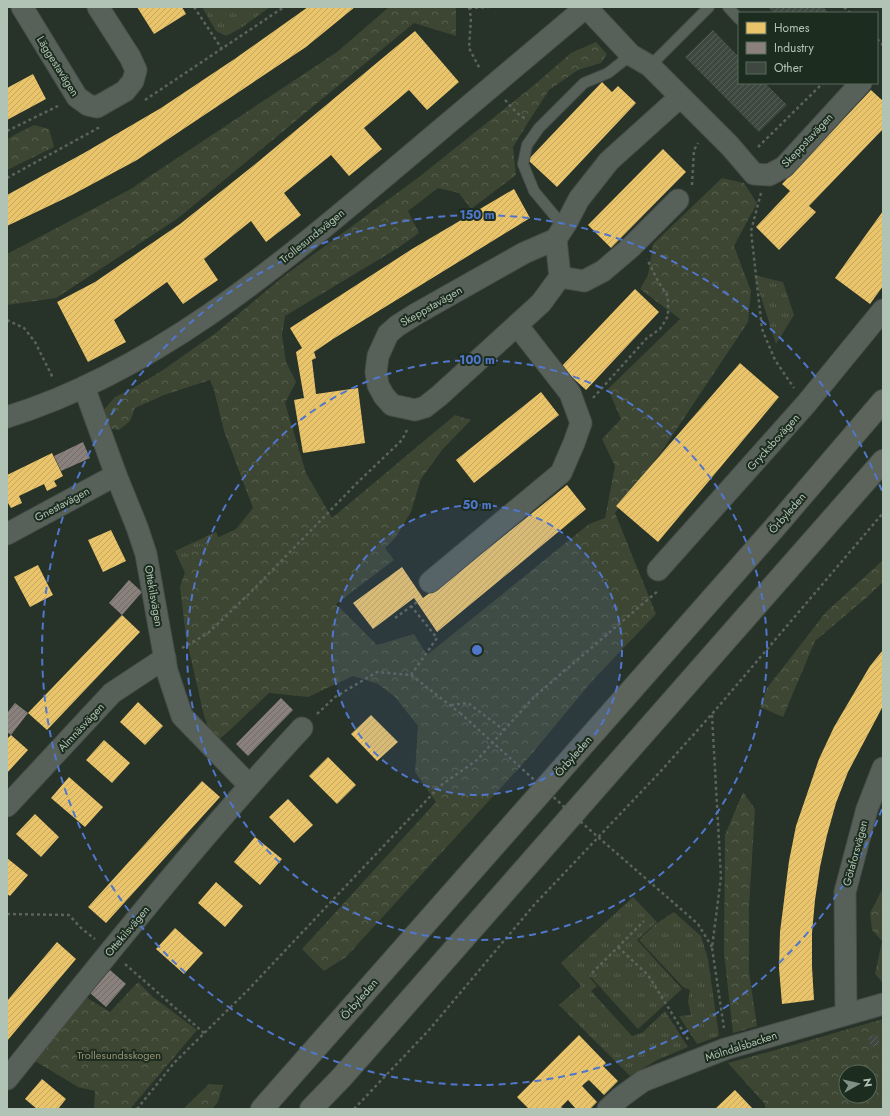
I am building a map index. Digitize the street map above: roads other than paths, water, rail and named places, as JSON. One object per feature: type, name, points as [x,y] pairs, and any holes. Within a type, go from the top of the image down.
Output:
[{"type":"main road","name":"Örbyleden","points":[[262,1109],[776,526],[883,401]]},
{"type":"main road","points":[[311,1109],[342,1077],[883,461]]},
{"type":"street","name":"Läggestavägen","points":[[22,7],[77,97],[88,105],[98,107],[125,91],[133,81],[136,70],[130,57],[98,7]]},
{"type":"street","points":[[430,582],[561,473],[581,423],[570,394],[517,325],[541,303],[560,277],[560,233],[579,199],[609,161],[680,97],[650,66],[631,55],[586,7]]},
{"type":"street","name":"Trollesundsvägen","points":[[7,417],[61,398],[106,378],[156,348],[230,300],[294,252],[586,7]]},
{"type":"street","name":"Skeppstavägen","points":[[680,97],[744,161],[754,174],[769,175],[784,167],[859,84]]},
{"type":"street","points":[[560,277],[584,281],[603,271],[637,241],[678,200]]},
{"type":"street","name":"Skeppstavägen","points":[[517,325],[426,407],[415,410],[392,405],[384,396],[378,385],[376,372],[378,356],[388,334],[397,326],[560,233]]},
{"type":"street","name":"Grycksbovägen","points":[[658,570],[806,404],[883,310]]},
{"type":"street","name":"Ottekilsvägen","points":[[84,388],[146,554],[164,658],[182,716],[249,785]]},
{"type":"street","name":"Gnestavägen","points":[[7,534],[116,475]]},
{"type":"street","name":"Almnäsvägen","points":[[7,806],[112,693],[164,658]]},
{"type":"street","name":"Ottekilsvägen","points":[[7,1078],[110,951],[249,785],[302,728]]},
{"type":"street","name":"Götaforsvägen","points":[[846,1014],[845,892],[867,808],[883,768]]},
{"type":"street","name":"Mölndalsbacken","points":[[608,1109],[621,1097],[644,1081],[725,1049],[883,1004]]},
{"type":"lane","points":[[650,66],[709,7]]},
{"type":"lane","points":[[728,7],[738,18]]},
{"type":"lane","points":[[560,233],[534,191],[523,164],[527,145],[539,128],[584,83],[608,73],[631,55]]},
{"type":"park label","name":"Trollesundsskogen","points":[[119,1055]]}]
